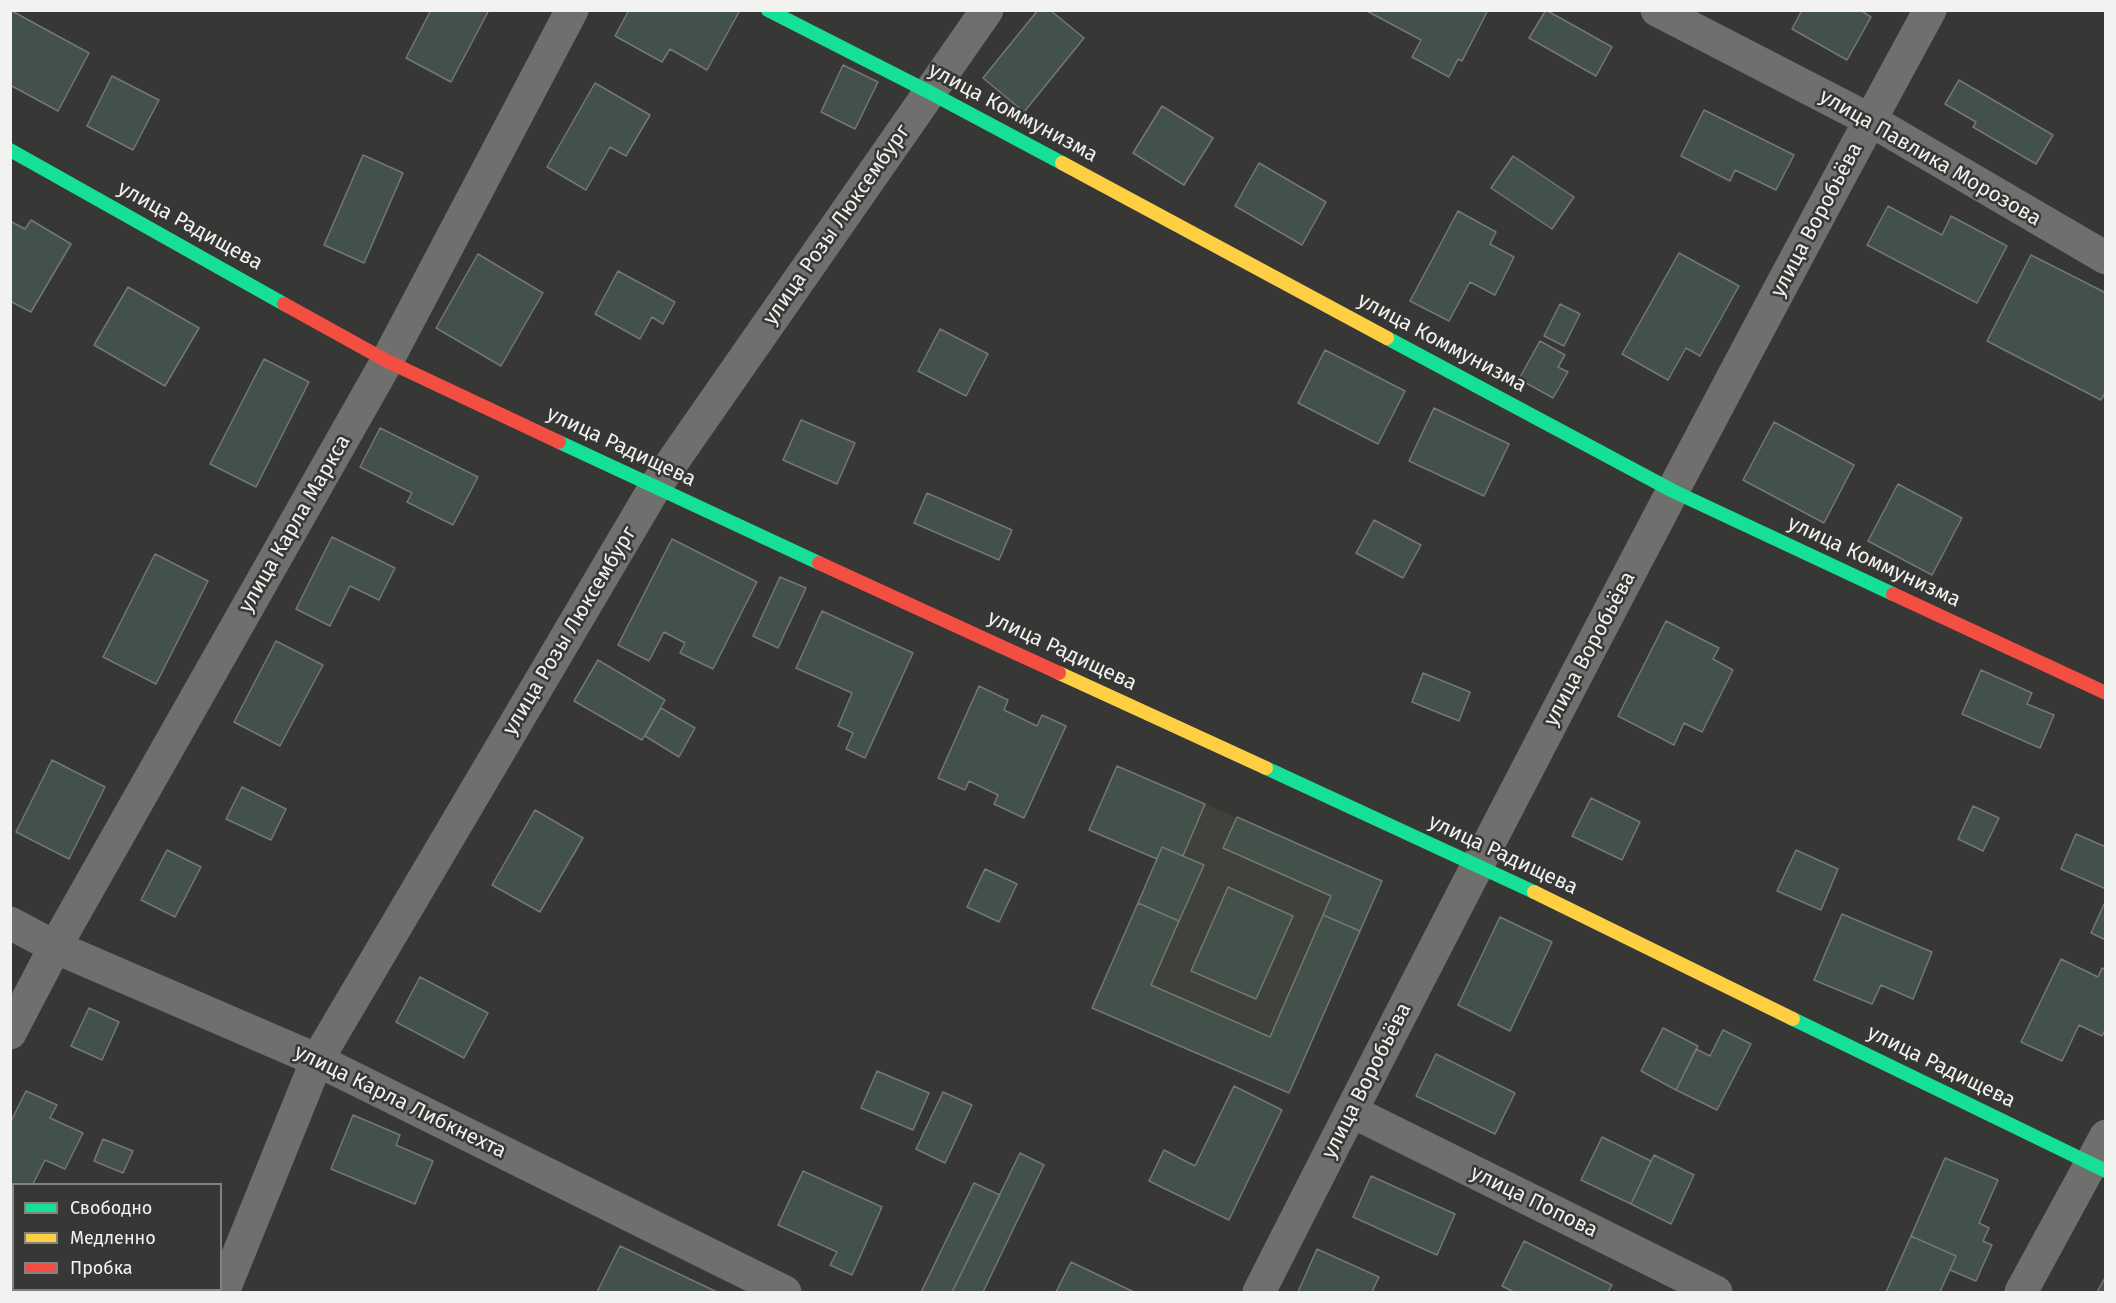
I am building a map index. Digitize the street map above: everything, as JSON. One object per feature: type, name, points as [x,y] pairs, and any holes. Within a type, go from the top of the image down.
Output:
[{"type":"street","name":"улица Карла Маркса","points":[[10,1033],[55,947],[387,361],[572,10]]},
{"type":"street","name":"улица Коммунизма","points":[[768,10],[929,92],[1673,491],[2106,693]]},
{"type":"street","name":"улица Розы Люксембург","points":[[223,1293],[317,1060],[655,487],[987,10]]},
{"type":"street","name":"улица Павлика Морозова","points":[[1657,10],[1870,120],[2106,258]]},
{"type":"street","name":"улица Воробьёва","points":[[1259,1293],[1673,491],[1930,10]]},
{"type":"street","name":"улица Радищева","points":[[10,150],[387,361],[655,487],[1478,865],[2101,1157]]},
{"type":"street","name":"улица Карла Либкнехта","points":[[10,923],[55,947],[317,1060],[785,1293]]},
{"type":"street","name":"улица Попова","points":[[1351,1111],[1716,1293]]},
{"type":"street","points":[[2021,1293],[2101,1157]]},
{"type":"shaded area","points":[[1205,804],[1382,881],[1289,1093],[1092,1008],[1162,847],[1183,856]]},
{"type":"building","points":[[10,10],[89,53],[58,111],[10,85]]},
{"type":"building","points":[[431,10],[489,10],[451,82],[406,58]]},
{"type":"building","points":[[629,10],[736,10],[739,12],[707,70],[670,49],[662,62],[615,36]]},
{"type":"building","points":[[1038,10],[1050,10],[1084,38],[1024,112],[983,78]]},
{"type":"building","points":[[1365,10],[1488,10],[1462,61],[1458,59],[1449,77],[1412,57],[1421,40]]},
{"type":"building","points":[[1546,10],[1612,47],[1596,76],[1529,38]]},
{"type":"building","points":[[1802,10],[1860,10],[1871,17],[1847,60],[1792,29]]},
{"type":"building","points":[[843,65],[878,82],[855,129],[821,112]]},
{"type":"building","points":[[112,76],[159,100],[133,150],[87,126]]},
{"type":"building","points":[[1959,80],[2053,135],[2036,164],[1973,127],[1976,122],[1945,104]]},
{"type":"building","points":[[595,83],[650,115],[626,156],[610,147],[586,190],[547,167]]},
{"type":"building","points":[[1162,106],[1213,138],[1184,185],[1133,153]]},
{"type":"building","points":[[1704,110],[1794,155],[1776,190],[1735,170],[1730,181],[1681,156]]},
{"type":"building","points":[[363,155],[403,173],[364,263],[324,245]]},
{"type":"building","points":[[1513,156],[1574,197],[1552,229],[1491,188]]},
{"type":"building","points":[[1259,163],[1326,202],[1302,245],[1235,206]]},
{"type":"building","points":[[1888,206],[1942,235],[1951,216],[2007,246],[1977,303],[1867,245]]},
{"type":"building","points":[[1458,211],[1496,232],[1490,244],[1514,257],[1495,295],[1470,282],[1449,321],[1410,301]]},
{"type":"building","points":[[31,220],[71,244],[31,312],[10,301],[10,221],[25,229]]},
{"type":"building","points":[[1679,253],[1739,286],[1700,356],[1686,348],[1668,380],[1622,354]]},
{"type":"building","points":[[478,254],[543,293],[501,366],[436,328]]},
{"type":"building","points":[[2031,255],[2106,293],[2106,391],[2101,400],[1987,341]]},
{"type":"building","points":[[618,271],[675,302],[663,324],[652,317],[640,339],[595,314]]},
{"type":"building","points":[[128,287],[199,328],[165,386],[94,345]]},
{"type":"building","points":[[1560,304],[1580,314],[1564,346],[1544,336]]},
{"type":"building","points":[[940,329],[988,354],[966,396],[918,371]]},
{"type":"building","points":[[1540,341],[1565,355],[1558,367],[1568,372],[1553,398],[1519,379]]},
{"type":"building","points":[[1325,350],[1405,391],[1378,444],[1298,403]]},
{"type":"building","points":[[264,359],[309,382],[256,487],[210,464]]},
{"type":"building","points":[[1434,408],[1509,444],[1484,496],[1409,461]]},
{"type":"building","points":[[801,420],[855,443],[837,484],[783,460]]},
{"type":"building","points":[[1774,422],[1854,465],[1824,523],[1743,480]]},
{"type":"building","points":[[380,428],[478,477],[453,525],[407,502],[412,493],[360,467]]},
{"type":"building","points":[[1898,484],[1962,518],[1932,575],[1868,541]]},
{"type":"building","points":[[927,493],[1012,530],[999,560],[914,523]]},
{"type":"building","points":[[1374,520],[1421,545],[1403,578],[1356,553]]},
{"type":"building","points":[[332,537],[395,568],[379,600],[350,586],[330,626],[296,609]]},
{"type":"building","points":[[672,539],[757,582],[713,669],[680,653],[685,643],[664,632],[649,661],[618,645]]},
{"type":"building","points":[[155,554],[208,581],[156,684],[103,657]]},
{"type":"building","points":[[780,577],[806,588],[778,648],[753,636]]},
{"type":"building","points":[[822,611],[913,653],[865,758],[846,749],[853,733],[838,726],[852,693],[796,668]]},
{"type":"building","points":[[1666,621],[1719,648],[1713,659],[1733,670],[1702,732],[1684,723],[1674,745],[1618,716]]},
{"type":"building","points":[[276,641],[323,665],[280,746],[234,722]]},
{"type":"building","points":[[598,660],[665,700],[642,740],[574,701]]},
{"type":"building","points":[[1981,670],[2032,693],[2027,704],[2054,715],[2040,748],[1962,714]]},
{"type":"building","points":[[1423,673],[1470,692],[1459,721],[1412,702]]},
{"type":"building","points":[[979,686],[1008,700],[1004,710],[1037,726],[1042,715],[1066,726],[1024,818],[994,804],[998,795],[969,781],[965,790],[938,778]]},
{"type":"building","points":[[661,708],[695,728],[679,757],[645,736]]},
{"type":"building","points":[[52,760],[105,787],[69,859],[16,832]]},
{"type":"building","points":[[1117,766],[1205,804],[1183,856],[1162,847],[1157,859],[1089,830]]},
{"type":"building","points":[[242,787],[286,809],[271,840],[226,819]]},
{"type":"building","points":[[1591,798],[1640,822],[1622,860],[1572,836]]},
{"type":"building","points":[[1973,806],[1999,818],[1983,851],[1958,839]]},
{"type":"building","points":[[535,810],[583,838],[540,912],[492,885]]},
{"type":"building","points":[[1237,817],[1382,881],[1360,931],[1323,915],[1331,896],[1223,848]]},
{"type":"building","points":[[2076,834],[2106,847],[2106,889],[2061,869]]},
{"type":"building","points":[[1162,847],[1204,865],[1179,921],[1138,903]]},
{"type":"building","points":[[167,850],[201,867],[175,917],[141,900]]},
{"type":"building","points":[[1796,850],[1838,869],[1821,910],[1777,891]]},
{"type":"building","points":[[985,869],[1017,884],[999,922],[967,907]]},
{"type":"building","points":[[1228,887],[1293,916],[1256,999],[1191,971]]},
{"type":"building","points":[[2106,900],[2106,940],[2091,933]]},
{"type":"building","points":[[1138,903],[1179,921],[1151,985],[1270,1037],[1323,915],[1360,931],[1289,1093],[1092,1008]]},
{"type":"building","points":[[1842,914],[1932,952],[1913,999],[1881,985],[1872,1004],[1814,980]]},
{"type":"building","points":[[1500,917],[1552,942],[1510,1031],[1458,1005]]},
{"type":"building","points":[[2061,959],[2098,977],[2102,968],[2106,970],[2106,1028],[2102,1036],[2079,1025],[2062,1061],[2021,1042]]},
{"type":"building","points":[[420,977],[488,1013],[464,1058],[396,1022]]},
{"type":"building","points":[[89,1008],[119,1022],[102,1060],[71,1046]]},
{"type":"building","points":[[1663,1028],[1698,1046],[1676,1090],[1641,1071]]},
{"type":"building","points":[[1723,1030],[1751,1044],[1717,1110],[1676,1090],[1696,1049],[1710,1056]]},
{"type":"building","points":[[1436,1054],[1515,1093],[1495,1134],[1416,1096]]},
{"type":"building","points":[[877,1071],[929,1093],[913,1130],[861,1108]]},
{"type":"building","points":[[1234,1086],[1282,1110],[1229,1220],[1149,1181],[1164,1150],[1195,1166]]},
{"type":"building","points":[[26,1091],[57,1105],[50,1118],[83,1133],[65,1169],[45,1160],[34,1183],[12,1183],[12,1214],[10,1213],[10,1123]]},
{"type":"building","points":[[943,1092],[972,1105],[945,1163],[916,1149]]},
{"type":"building","points":[[353,1115],[400,1135],[396,1145],[433,1161],[415,1204],[331,1169]]},
{"type":"building","points":[[1602,1137],[1651,1161],[1631,1204],[1581,1180]]},
{"type":"building","points":[[103,1139],[133,1151],[123,1173],[94,1161]]},
{"type":"building","points":[[1020,1153],[1044,1165],[983,1292],[952,1292]]},
{"type":"building","points":[[1654,1155],[1694,1175],[1671,1224],[1631,1204]]},
{"type":"building","points":[[1945,1158],[1998,1180],[1979,1223],[1989,1228],[1983,1241],[1992,1245],[1976,1281],[1950,1270],[1956,1256],[1911,1236]]},
{"type":"building","points":[[803,1171],[882,1207],[852,1275],[830,1265],[837,1252],[778,1225]]},
{"type":"building","points":[[1371,1176],[1455,1214],[1437,1255],[1353,1217]]},
{"type":"building","points":[[974,1183],[1000,1195],[952,1292],[921,1292]]},
{"type":"building","points":[[1911,1236],[1956,1256],[1940,1292],[1886,1292]]},
{"type":"building","points":[[1524,1241],[1612,1285],[1608,1292],[1514,1292],[1502,1286]]},
{"type":"building","points":[[620,1246],[717,1292],[597,1292]]},
{"type":"building","points":[[1317,1249],[1379,1277],[1372,1292],[1298,1292]]},
{"type":"building","points":[[1071,1262],[1134,1292],[1056,1292]]},
{"type":"building","points":[[2106,1276],[2106,1292],[2097,1292]]},
{"type":"traffic: fast","points":[[768,10],[1062,163]]},
{"type":"traffic: fast","points":[[10,150],[284,304]]},
{"type":"traffic: fast","points":[[1387,338],[1673,491],[1893,594]]},
{"type":"traffic: fast","points":[[559,442],[819,563]]},
{"type":"traffic: fast","points":[[1266,768],[1534,892]]},
{"type":"traffic: fast","points":[[1793,1019],[2106,1171]]},
{"type":"traffic: slow","points":[[1062,163],[1387,338]]},
{"type":"traffic: slow","points":[[1059,673],[1266,768]]},
{"type":"traffic: slow","points":[[1534,892],[1793,1019]]},
{"type":"traffic: jam","points":[[284,304],[387,361],[559,442]]},
{"type":"traffic: jam","points":[[819,563],[1059,673]]},
{"type":"traffic: jam","points":[[1893,594],[2106,693]]}]
